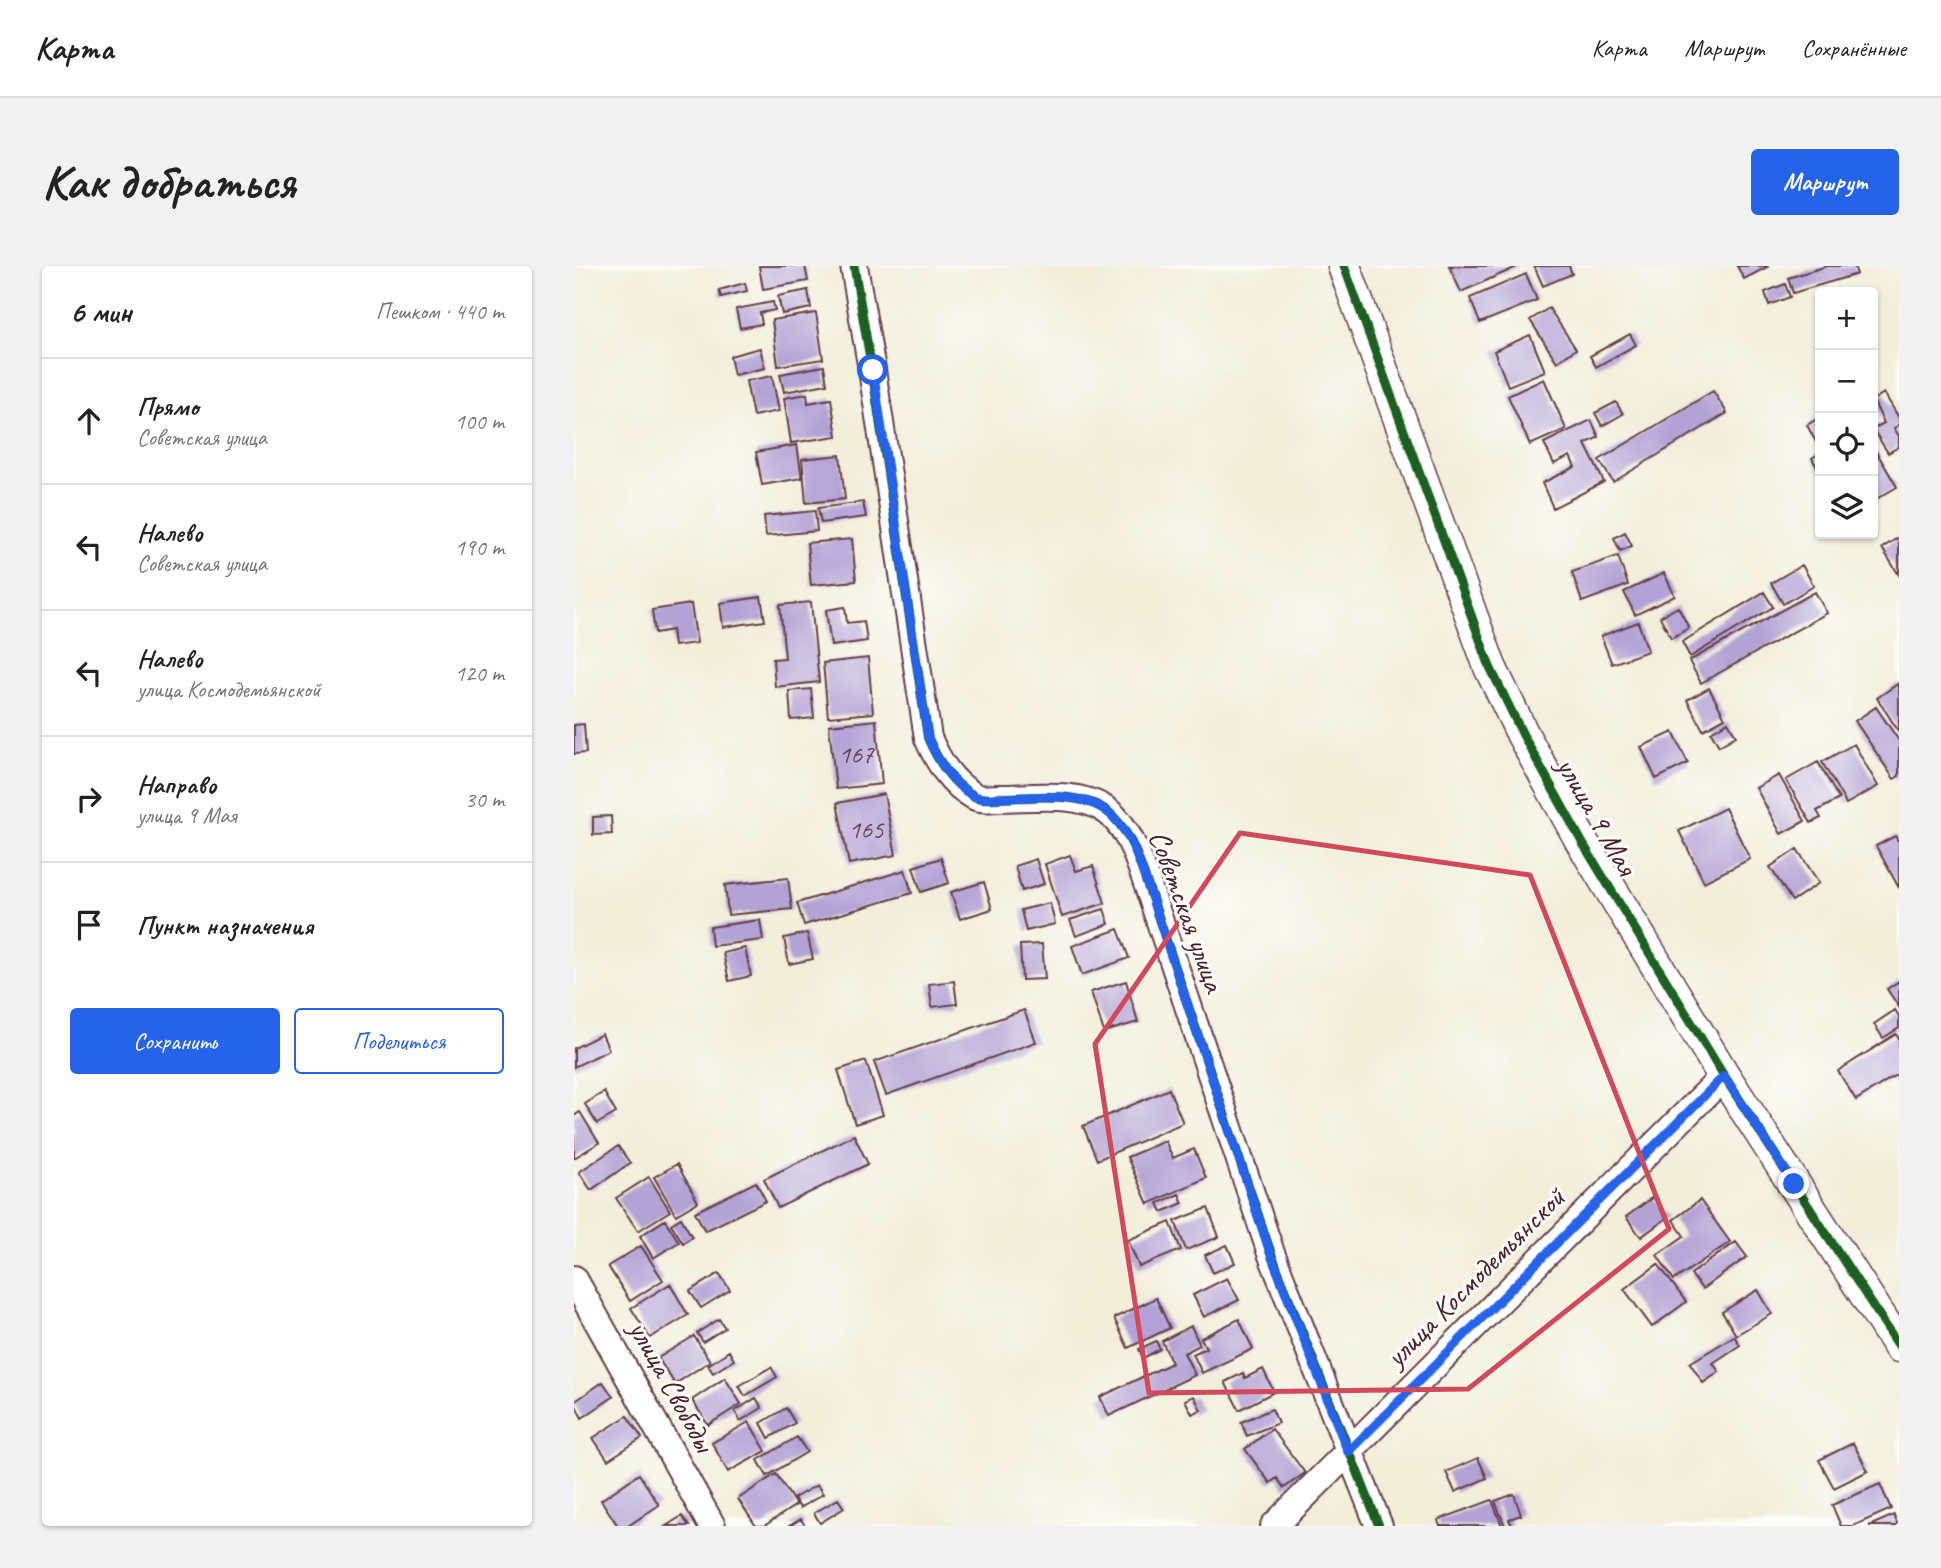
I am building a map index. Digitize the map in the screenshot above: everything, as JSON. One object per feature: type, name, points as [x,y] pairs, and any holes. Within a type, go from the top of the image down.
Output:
[{"type":"street","name":"Советская улица","points":[[854,266],[873,370],[928,738],[937,757],[954,781],[976,798],[1063,798],[1091,803],[1112,815],[1128,836],[1156,907],[1270,1252],[1379,1526]]},
{"type":"street","name":"улица 9 Мая","points":[[1344,266],[1490,667],[1523,735],[1582,842],[1724,1076],[1899,1346]]},
{"type":"street","name":"улица Космодемьянской","points":[[1274,1526],[1724,1076]]},
{"type":"street","name":"улица Свободы","points":[[574,1279],[712,1526]]},
{"type":"highlighted area","points":[[1240,833],[1530,875],[1669,1229],[1468,1389],[1149,1393],[1095,1044]]},
{"type":"building","points":[[759,266],[805,266],[808,281],[763,289]]},
{"type":"building","points":[[1449,266],[1519,266],[1461,292]]},
{"type":"building","points":[[1534,266],[1569,266],[1572,274],[1543,286]]},
{"type":"building","points":[[1737,266],[1769,266],[1744,279]]},
{"type":"building","points":[[1827,266],[1854,266],[1857,274],[1793,293],[1788,278]]},
{"type":"building","points":[[1526,274],[1537,300],[1480,323],[1470,298]]},
{"type":"building","points":[[745,283],[747,291],[721,297],[719,290]]},
{"type":"building","points":[[1785,284],[1790,297],[1769,305],[1765,292]]},
{"type":"building","points":[[808,290],[811,308],[782,314],[778,296]]},
{"type":"building","points":[[773,302],[775,310],[760,313],[762,324],[740,328],[736,309]]},
{"type":"building","points":[[1549,308],[1576,349],[1557,362],[1530,320]]},
{"type":"building","points":[[816,313],[823,359],[778,366],[772,320]]},
{"type":"building","points":[[1630,334],[1636,345],[1596,367],[1590,356]]},
{"type":"building","points":[[1530,335],[1545,371],[1508,386],[1494,351]]},
{"type":"building","points":[[760,348],[765,368],[734,375],[730,356]]},
{"type":"building","points":[[824,366],[827,384],[784,392],[780,374]]},
{"type":"building","points":[[772,376],[779,411],[753,416],[746,381]]},
{"type":"building","points":[[1544,379],[1566,429],[1530,445],[1508,396]]},
{"type":"building","points":[[1713,391],[1727,413],[1613,482],[1599,460]]},
{"type":"building","points":[[1884,393],[1899,418],[1899,425],[1894,428],[1899,436],[1899,447],[1888,453],[1878,437],[1878,426],[1884,423],[1878,410],[1878,397]]},
{"type":"building","points":[[807,394],[808,403],[831,399],[837,436],[791,443],[784,398]]},
{"type":"building","points":[[1616,402],[1623,414],[1602,426],[1595,413]]},
{"type":"building","points":[[1591,420],[1599,437],[1585,444],[1604,482],[1553,508],[1542,483],[1575,467],[1570,456],[1554,464],[1544,443]]},
{"type":"building","points":[[1815,420],[1815,440],[1807,425]]},
{"type":"building","points":[[797,445],[802,478],[762,485],[756,452]]},
{"type":"building","points":[[840,455],[845,499],[806,503],[802,459]]},
{"type":"building","points":[[1878,455],[1897,487],[1878,498]]},
{"type":"building","points":[[863,502],[866,517],[821,523],[818,508]]},
{"type":"building","points":[[815,511],[817,531],[766,536],[764,516]]},
{"type":"building","points":[[1625,532],[1632,546],[1620,551],[1614,538]]},
{"type":"building","points":[[1899,537],[1899,575],[1882,548]]},
{"type":"building","points":[[852,539],[856,581],[811,585],[807,543]]},
{"type":"building","points":[[1618,556],[1628,585],[1582,602],[1572,572]]},
{"type":"building","points":[[1802,565],[1814,586],[1783,604],[1771,583]]},
{"type":"building","points":[[1664,573],[1675,596],[1635,615],[1624,592]]},
{"type":"building","points":[[1764,592],[1773,607],[1690,657],[1682,642]]},
{"type":"building","points":[[1815,592],[1827,613],[1701,683],[1689,661]]},
{"type":"building","points":[[761,597],[765,621],[723,627],[720,603]]},
{"type":"building","points":[[811,602],[819,682],[775,687],[773,659],[785,658],[780,605]]},
{"type":"building","points":[[691,604],[697,643],[674,646],[672,630],[655,633],[652,610]]},
{"type":"building","points":[[845,607],[847,623],[864,621],[867,641],[831,646],[826,610]]},
{"type":"building","points":[[1678,607],[1689,628],[1671,638],[1660,617]]},
{"type":"building","points":[[1638,622],[1648,651],[1612,664],[1601,636]]},
{"type":"building","points":[[868,658],[873,713],[828,717],[823,663]]},
{"type":"building","points":[[1899,683],[1899,732],[1877,698]]},
{"type":"building","points":[[1709,688],[1725,718],[1703,730],[1687,700]]},
{"type":"building","points":[[811,689],[814,718],[791,720],[789,691]]},
{"type":"building","points":[[1876,707],[1899,741],[1899,776],[1894,779],[1855,721]]},
{"type":"building","points":[[876,720],[882,784],[836,789],[829,725]]},
{"type":"building","points":[[1728,722],[1736,736],[1719,746],[1711,732]]},
{"type":"building","points":[[584,724],[586,753],[574,754],[574,725]]},
{"type":"building","points":[[1673,732],[1688,763],[1656,779],[1641,747]]},
{"type":"building","points":[[1854,744],[1878,786],[1846,804],[1822,762]]},
{"type":"building","points":[[1818,762],[1839,799],[1817,811],[1821,818],[1811,823],[1786,780]]},
{"type":"building","points":[[1779,775],[1805,821],[1781,834],[1756,788]]},
{"type":"building","points":[[884,794],[896,855],[849,864],[837,803]]},
{"type":"building","points":[[1725,808],[1750,859],[1704,882],[1679,831]]},
{"type":"building","points":[[611,816],[612,834],[593,835],[593,817]]},
{"type":"building","points":[[1895,836],[1899,842],[1899,888],[1876,846]]},
{"type":"building","points":[[1797,849],[1819,883],[1792,901],[1770,867]]},
{"type":"building","points":[[1070,855],[1076,871],[1093,866],[1105,903],[1062,917],[1045,864]]},
{"type":"building","points":[[941,858],[949,883],[921,892],[913,867]]},
{"type":"building","points":[[1036,859],[1044,884],[1022,891],[1015,866]]},
{"type":"building","points":[[905,870],[912,893],[804,925],[797,903]]},
{"type":"building","points":[[788,878],[792,909],[728,915],[725,885]]},
{"type":"building","points":[[984,882],[992,909],[960,919],[951,892]]},
{"type":"building","points":[[1050,903],[1055,924],[1026,931],[1021,910]]},
{"type":"building","points":[[1104,909],[1109,924],[1076,936],[1070,920]]},
{"type":"building","points":[[760,920],[763,940],[712,946],[710,927]]},
{"type":"building","points":[[1118,929],[1129,958],[1082,975],[1072,946]]},
{"type":"building","points":[[807,933],[813,959],[789,964],[784,938]]},
{"type":"building","points":[[1042,944],[1045,979],[1022,980],[1020,945]]},
{"type":"building","points":[[745,948],[751,976],[729,981],[723,953]]},
{"type":"building","points":[[954,981],[957,1004],[932,1007],[929,984]]},
{"type":"building","points":[[1126,981],[1138,1022],[1104,1032],[1091,992]]},
{"type":"building","points":[[1899,981],[1899,1007],[1887,989]]},
{"type":"building","points":[[1024,1010],[1036,1042],[886,1095],[874,1062]]},
{"type":"building","points":[[1895,1010],[1899,1016],[1899,1028],[1883,1038],[1874,1024]]},
{"type":"building","points":[[602,1034],[609,1050],[574,1067],[574,1048]]},
{"type":"building","points":[[1896,1034],[1899,1039],[1899,1073],[1856,1100],[1838,1071]]},
{"type":"building","points":[[866,1061],[883,1115],[855,1124],[838,1070]]},
{"type":"building","points":[[1169,1089],[1183,1123],[1097,1160],[1083,1126]]},
{"type":"building","points":[[604,1092],[616,1113],[597,1124],[585,1104]]},
{"type":"building","points":[[580,1112],[599,1143],[574,1158],[574,1116]]},
{"type":"building","points":[[854,1135],[868,1164],[778,1208],[764,1179]]},
{"type":"building","points":[[1165,1141],[1173,1158],[1194,1149],[1206,1178],[1148,1204],[1127,1157]]},
{"type":"building","points":[[618,1146],[630,1163],[591,1190],[579,1172]]},
{"type":"building","points":[[677,1164],[698,1202],[676,1215],[654,1177]]},
{"type":"building","points":[[649,1177],[670,1211],[638,1231],[616,1198]]},
{"type":"building","points":[[756,1182],[766,1201],[705,1231],[695,1212]]},
{"type":"building","points":[[1179,1194],[1183,1203],[1162,1212],[1158,1203]]},
{"type":"building","points":[[1653,1197],[1668,1217],[1641,1237],[1626,1217]]},
{"type":"building","points":[[1700,1200],[1730,1242],[1674,1280],[1657,1255],[1684,1236],[1673,1220]]},
{"type":"building","points":[[1208,1208],[1219,1237],[1186,1250],[1175,1221]]},
{"type":"building","points":[[681,1218],[692,1237],[683,1243],[671,1224]]},
{"type":"building","points":[[665,1220],[679,1242],[653,1258],[640,1236]]},
{"type":"building","points":[[1170,1222],[1181,1250],[1139,1267],[1128,1240]]},
{"type":"building","points":[[1736,1242],[1747,1257],[1702,1289],[1691,1274]]},
{"type":"building","points":[[1227,1245],[1235,1263],[1213,1273],[1205,1255]]},
{"type":"building","points":[[641,1246],[663,1280],[630,1301],[608,1266]]},
{"type":"building","points":[[1658,1264],[1686,1302],[1652,1327],[1624,1289]]},
{"type":"building","points":[[719,1273],[730,1290],[701,1308],[690,1291]]},
{"type":"building","points":[[1227,1278],[1239,1300],[1204,1317],[1193,1295]]},
{"type":"building","points":[[670,1284],[688,1315],[650,1338],[631,1308]]},
{"type":"building","points":[[1758,1290],[1772,1314],[1736,1335],[1722,1312]]},
{"type":"building","points":[[1156,1298],[1170,1328],[1128,1348],[1114,1318]]},
{"type":"building","points":[[719,1319],[725,1328],[703,1342],[697,1333]]},
{"type":"building","points":[[1239,1319],[1253,1349],[1202,1373],[1193,1354],[1206,1348],[1201,1338]]},
{"type":"building","points":[[1191,1326],[1200,1345],[1184,1353],[1195,1375],[1109,1416],[1100,1397],[1172,1363],[1162,1341]]},
{"type":"building","points":[[694,1336],[710,1361],[675,1384],[658,1358]]},
{"type":"building","points":[[1734,1336],[1740,1345],[1713,1363],[1719,1372],[1703,1383],[1690,1363]]},
{"type":"building","points":[[1156,1341],[1160,1349],[1143,1358],[1139,1349]]},
{"type":"building","points":[[729,1351],[734,1360],[713,1373],[708,1365]]},
{"type":"building","points":[[771,1367],[777,1377],[745,1396],[739,1386]]},
{"type":"building","points":[[1263,1369],[1274,1392],[1239,1410],[1225,1382],[1243,1373],[1245,1378]]},
{"type":"building","points":[[725,1378],[741,1404],[708,1425],[692,1400]]},
{"type":"building","points":[[603,1382],[613,1397],[582,1418],[574,1402]]},
{"type":"building","points":[[1194,1396],[1201,1410],[1192,1414],[1185,1400]]},
{"type":"building","points":[[756,1398],[762,1408],[740,1421],[735,1411]]},
{"type":"building","points":[[786,1408],[795,1423],[769,1438],[761,1423]]},
{"type":"building","points":[[1272,1409],[1278,1423],[1247,1436],[1241,1422]]},
{"type":"building","points":[[627,1416],[642,1438],[608,1460],[593,1438]]},
{"type":"building","points":[[749,1422],[766,1451],[728,1472],[712,1443]]},
{"type":"building","points":[[1272,1429],[1305,1473],[1284,1488],[1277,1478],[1270,1483],[1245,1449]]},
{"type":"building","points":[[797,1437],[807,1452],[767,1476],[758,1460]]},
{"type":"building","points":[[1853,1443],[1868,1471],[1834,1488],[1819,1460]]},
{"type":"building","points":[[1478,1458],[1487,1478],[1455,1492],[1446,1472]]},
{"type":"building","points":[[639,1474],[659,1505],[628,1526],[618,1526],[601,1500]]},
{"type":"building","points":[[776,1474],[796,1505],[764,1526],[756,1526],[738,1499]]},
{"type":"building","points":[[1880,1484],[1891,1509],[1853,1526],[1841,1526],[1832,1505]]},
{"type":"building","points":[[817,1485],[823,1494],[800,1508],[794,1498]]},
{"type":"building","points":[[1514,1494],[1521,1515],[1509,1519],[1512,1526],[1505,1526],[1495,1501]]},
{"type":"building","points":[[838,1499],[844,1508],[820,1523],[814,1513]]},
{"type":"building","points":[[1492,1500],[1502,1526],[1440,1526],[1438,1520]]},
{"type":"building","points":[[1894,1515],[1898,1526],[1869,1526]]},
{"type":"building","points":[[682,1516],[689,1526],[666,1526]]},
{"type":"building","points":[[801,1519],[805,1526],[789,1526]]},
{"type":"cycle path","points":[[854,266],[928,738],[952,778],[977,797],[1060,797],[1090,802],[1114,817],[1127,834],[1151,895],[1271,1253],[1379,1526]]},
{"type":"cycle path","points":[[1344,266],[1490,667],[1523,735],[1582,842],[1724,1076],[1899,1346]]},
{"type":"route","points":[[873,370],[928,738],[937,757],[954,781],[976,798],[1063,798],[1091,803],[1112,815],[1128,836],[1172,956],[1191,1021],[1270,1252],[1348,1452],[1724,1076],[1794,1184]]}]
